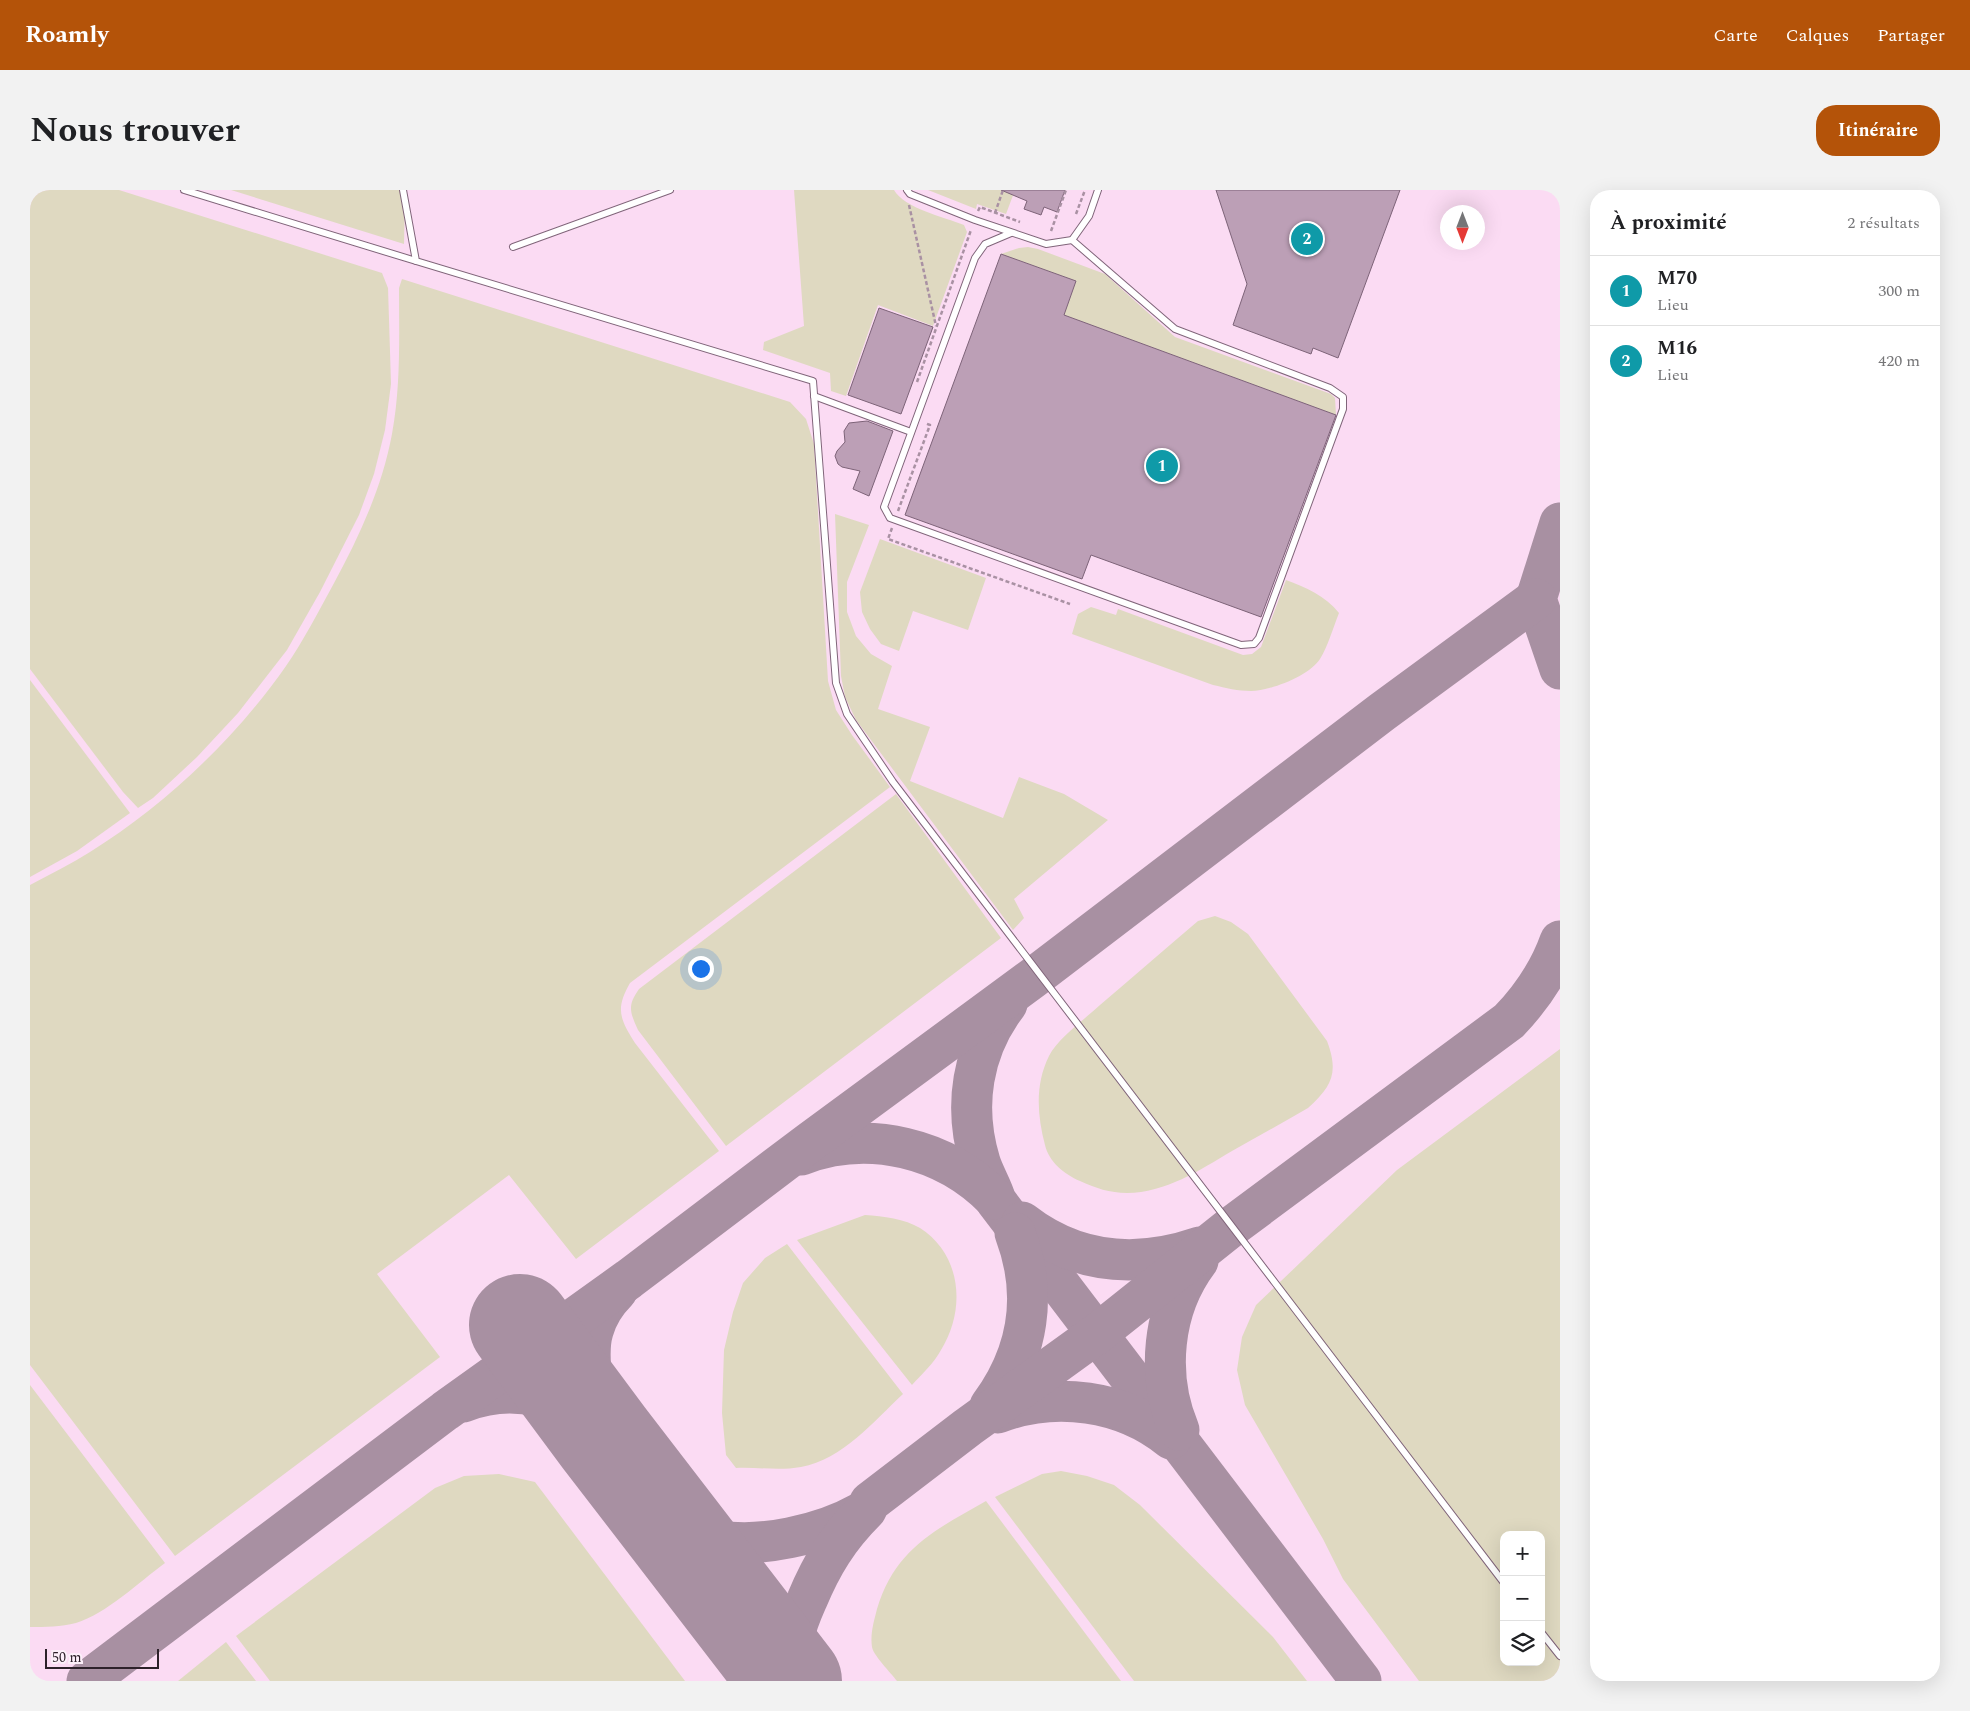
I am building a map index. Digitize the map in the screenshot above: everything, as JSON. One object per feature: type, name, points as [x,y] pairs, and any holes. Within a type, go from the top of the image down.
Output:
[{"type":"lane","points":[[184,190],[813,381],[836,683],[846,714],[893,782],[1500,1578]]},
{"type":"lane","points":[[404,190],[416,261]]},
{"type":"lane","points":[[513,247],[670,190]]},
{"type":"lane","points":[[909,192],[975,220],[1046,244],[1072,240],[1089,216],[1098,190]]},
{"type":"lane","points":[[1011,233],[985,244],[975,258],[884,507],[890,518],[1241,645],[1254,644],[1259,638],[1343,409],[1343,397],[1330,388],[1175,329],[1072,240]]},
{"type":"lane","points":[[814,396],[911,432]]},
{"type":"lane","points":[[1545,1637],[1560,1656]]},
{"type":"path","points":[[996,213],[1002,190]]},
{"type":"path","points":[[1051,232],[1066,190]]},
{"type":"path","points":[[1073,222],[1085,190]]},
{"type":"path","points":[[909,192],[908,204],[936,328]]},
{"type":"path","points":[[914,390],[980,207],[1020,223]]},
{"type":"path","points":[[1046,232],[1061,230]]},
{"type":"path","points":[[916,420],[930,425],[888,539],[1070,604]]},
{"type":"shaded area","points":[[30,190],[119,190],[382,273],[388,288],[391,384],[385,430],[374,474],[359,515],[320,592],[287,650],[238,713],[197,757],[153,798],[138,808],[123,792],[30,669]]},
{"type":"shaded area","points":[[231,190],[402,190],[405,201],[404,244]]},
{"type":"shaded area","points":[[794,190],[894,190],[906,202],[915,207],[964,225],[967,232],[933,326],[878,305],[846,396],[831,391],[830,373],[763,350],[764,342],[804,326]]},
{"type":"shaded area","points":[[928,190],[1015,190],[1006,214],[977,204],[976,209]]},
{"type":"shaded area","points":[[1028,247],[1105,274],[1175,337],[1331,394],[1335,398],[1336,415],[1064,315],[1076,281],[1001,254]]},
{"type":"shaded area","points":[[402,279],[790,402],[806,419],[814,444],[828,681],[836,710],[890,787],[630,983],[625,992],[622,1000],[621,1014],[630,1035],[719,1151],[576,1259],[509,1175],[377,1274],[440,1357],[175,1556],[30,1365],[30,885],[68,865],[118,834],[172,792],[221,745],[244,719],[266,693],[299,646],[352,549],[376,493],[388,454],[397,397],[399,288]]},
{"type":"shaded area","points":[[835,514],[869,525],[847,582],[847,612],[856,636],[871,654],[892,666],[878,709],[930,727],[910,781],[1003,818],[1019,777],[1064,794],[1108,820],[1014,899],[1024,918],[1013,930],[856,720],[845,697],[841,676]]},
{"type":"shaded area","points":[[880,539],[986,578],[968,630],[913,611],[899,651],[881,644],[870,629],[862,612],[860,592]]},
{"type":"shaded area","points":[[1286,580],[1322,597],[1339,613],[1326,648],[1315,665],[1298,677],[1268,688],[1246,691],[1213,685],[1072,634],[1078,614],[1091,607],[1116,615],[1118,609],[1243,655],[1252,654],[1261,647]]},
{"type":"shaded area","points":[[30,680],[130,813],[77,851],[30,877]]},
{"type":"shaded area","points":[[896,794],[1001,938],[726,1146],[638,1030],[631,1009],[633,1000],[639,989]]},
{"type":"shaded area","points":[[1215,916],[1231,922],[1248,934],[1327,1041],[1331,1052],[1333,1070],[1328,1086],[1308,1108],[1195,1173],[1168,1185],[1141,1192],[1121,1193],[1097,1188],[1074,1178],[1063,1171],[1050,1157],[1042,1134],[1039,1089],[1044,1067],[1049,1056],[1072,1029],[1198,921]]},
{"type":"shaded area","points":[[1560,1049],[1560,1681],[1419,1681],[1343,1579],[1323,1539],[1245,1405],[1237,1370],[1242,1337],[1256,1305],[1397,1170]]},
{"type":"shaded area","points":[[865,1215],[894,1218],[920,1228],[934,1239],[945,1253],[952,1268],[956,1284],[956,1301],[954,1318],[949,1334],[935,1359],[912,1385],[797,1240]]},
{"type":"shaded area","points":[[787,1244],[903,1394],[844,1448],[816,1463],[785,1469],[736,1468],[726,1455],[722,1413],[724,1350],[733,1312],[743,1283],[765,1258]]},
{"type":"shaded area","points":[[30,1385],[165,1563],[122,1597],[87,1619],[76,1623],[47,1627],[30,1627]]},
{"type":"shaded area","points":[[1061,1471],[1087,1476],[1114,1485],[1140,1505],[1273,1637],[1307,1681],[1134,1681],[995,1497],[1042,1474]]},
{"type":"shaded area","points":[[499,1474],[535,1482],[685,1681],[270,1681],[236,1636],[435,1488],[464,1476]]},
{"type":"shaded area","points":[[986,1501],[1121,1681],[897,1681],[879,1659],[872,1647],[873,1628],[877,1609],[894,1571],[919,1543]]},
{"type":"shaded area","points":[[226,1642],[256,1681],[178,1681]]},
{"type":"building","points":[[1001,190],[1065,190],[1057,212],[1044,207],[1041,215],[1024,209],[1027,201]]},
{"type":"building","points":[[1216,190],[1400,190],[1338,358],[1313,348],[1311,354],[1233,325],[1247,284]]},
{"type":"building","points":[[1001,254],[1076,281],[1064,315],[1336,415],[1261,617],[1091,555],[1082,579],[905,515]]},
{"type":"building","points":[[879,308],[933,327],[901,414],[848,395]]},
{"type":"building","points":[[867,421],[893,431],[869,496],[853,489],[860,471],[842,467],[838,464],[835,456],[845,442],[844,431],[849,423]]},
{"type":"taxiway","points":[[1560,523],[1536,599],[1560,669]]},
{"type":"taxiway","points":[[87,1681],[445,1411],[629,1279],[810,1142],[1033,978],[1382,712],[1536,599]]},
{"type":"taxiway","points":[[797,1681],[792,1659],[792,1649],[793,1639],[803,1610],[832,1552],[847,1531],[866,1510],[870,1502],[968,1427],[1098,1333],[1231,1227],[1509,1021],[1539,984],[1551,963],[1560,941]]},
{"type":"taxiway","points":[[1007,1004],[995,1022],[979,1059],[974,1079],[972,1100],[975,1141],[980,1162],[996,1201],[1361,1681]]},
{"type":"taxiway","points":[[801,1155],[827,1147],[853,1144],[879,1144],[905,1148],[930,1156],[953,1167],[975,1181],[995,1199]]},
{"type":"taxiway","points":[[1022,1222],[1064,1247],[1107,1259],[1153,1258],[1200,1247]]},
{"type":"taxiway","points":[[990,1406],[1014,1365],[1026,1322],[1026,1278],[1015,1233]]},
{"type":"taxiway","points":[[1179,1430],[1167,1387],[1166,1343],[1170,1321],[1177,1300],[1186,1280],[1198,1261]]},
{"type":"taxiway","points":[[604,1438],[594,1401],[590,1354],[591,1341],[599,1315],[617,1291]]},
{"type":"taxiway","points":[[463,1402],[482,1396],[502,1393],[539,1397],[557,1403],[574,1412],[604,1438]]},
{"type":"taxiway","points":[[998,1413],[1042,1402],[1088,1403],[1132,1415],[1171,1439]]},
{"type":"taxiway","points":[[662,1512],[680,1526],[701,1536],[716,1540],[751,1543],[790,1538],[809,1533],[845,1521],[860,1513]]},
{"type":"runway","points":[[520,1325],[604,1438],[791,1681]]},
{"type":"place","name":"M16","points":[[1307,239]]},
{"type":"place","name":"M70","points":[[1162,466]]}]
